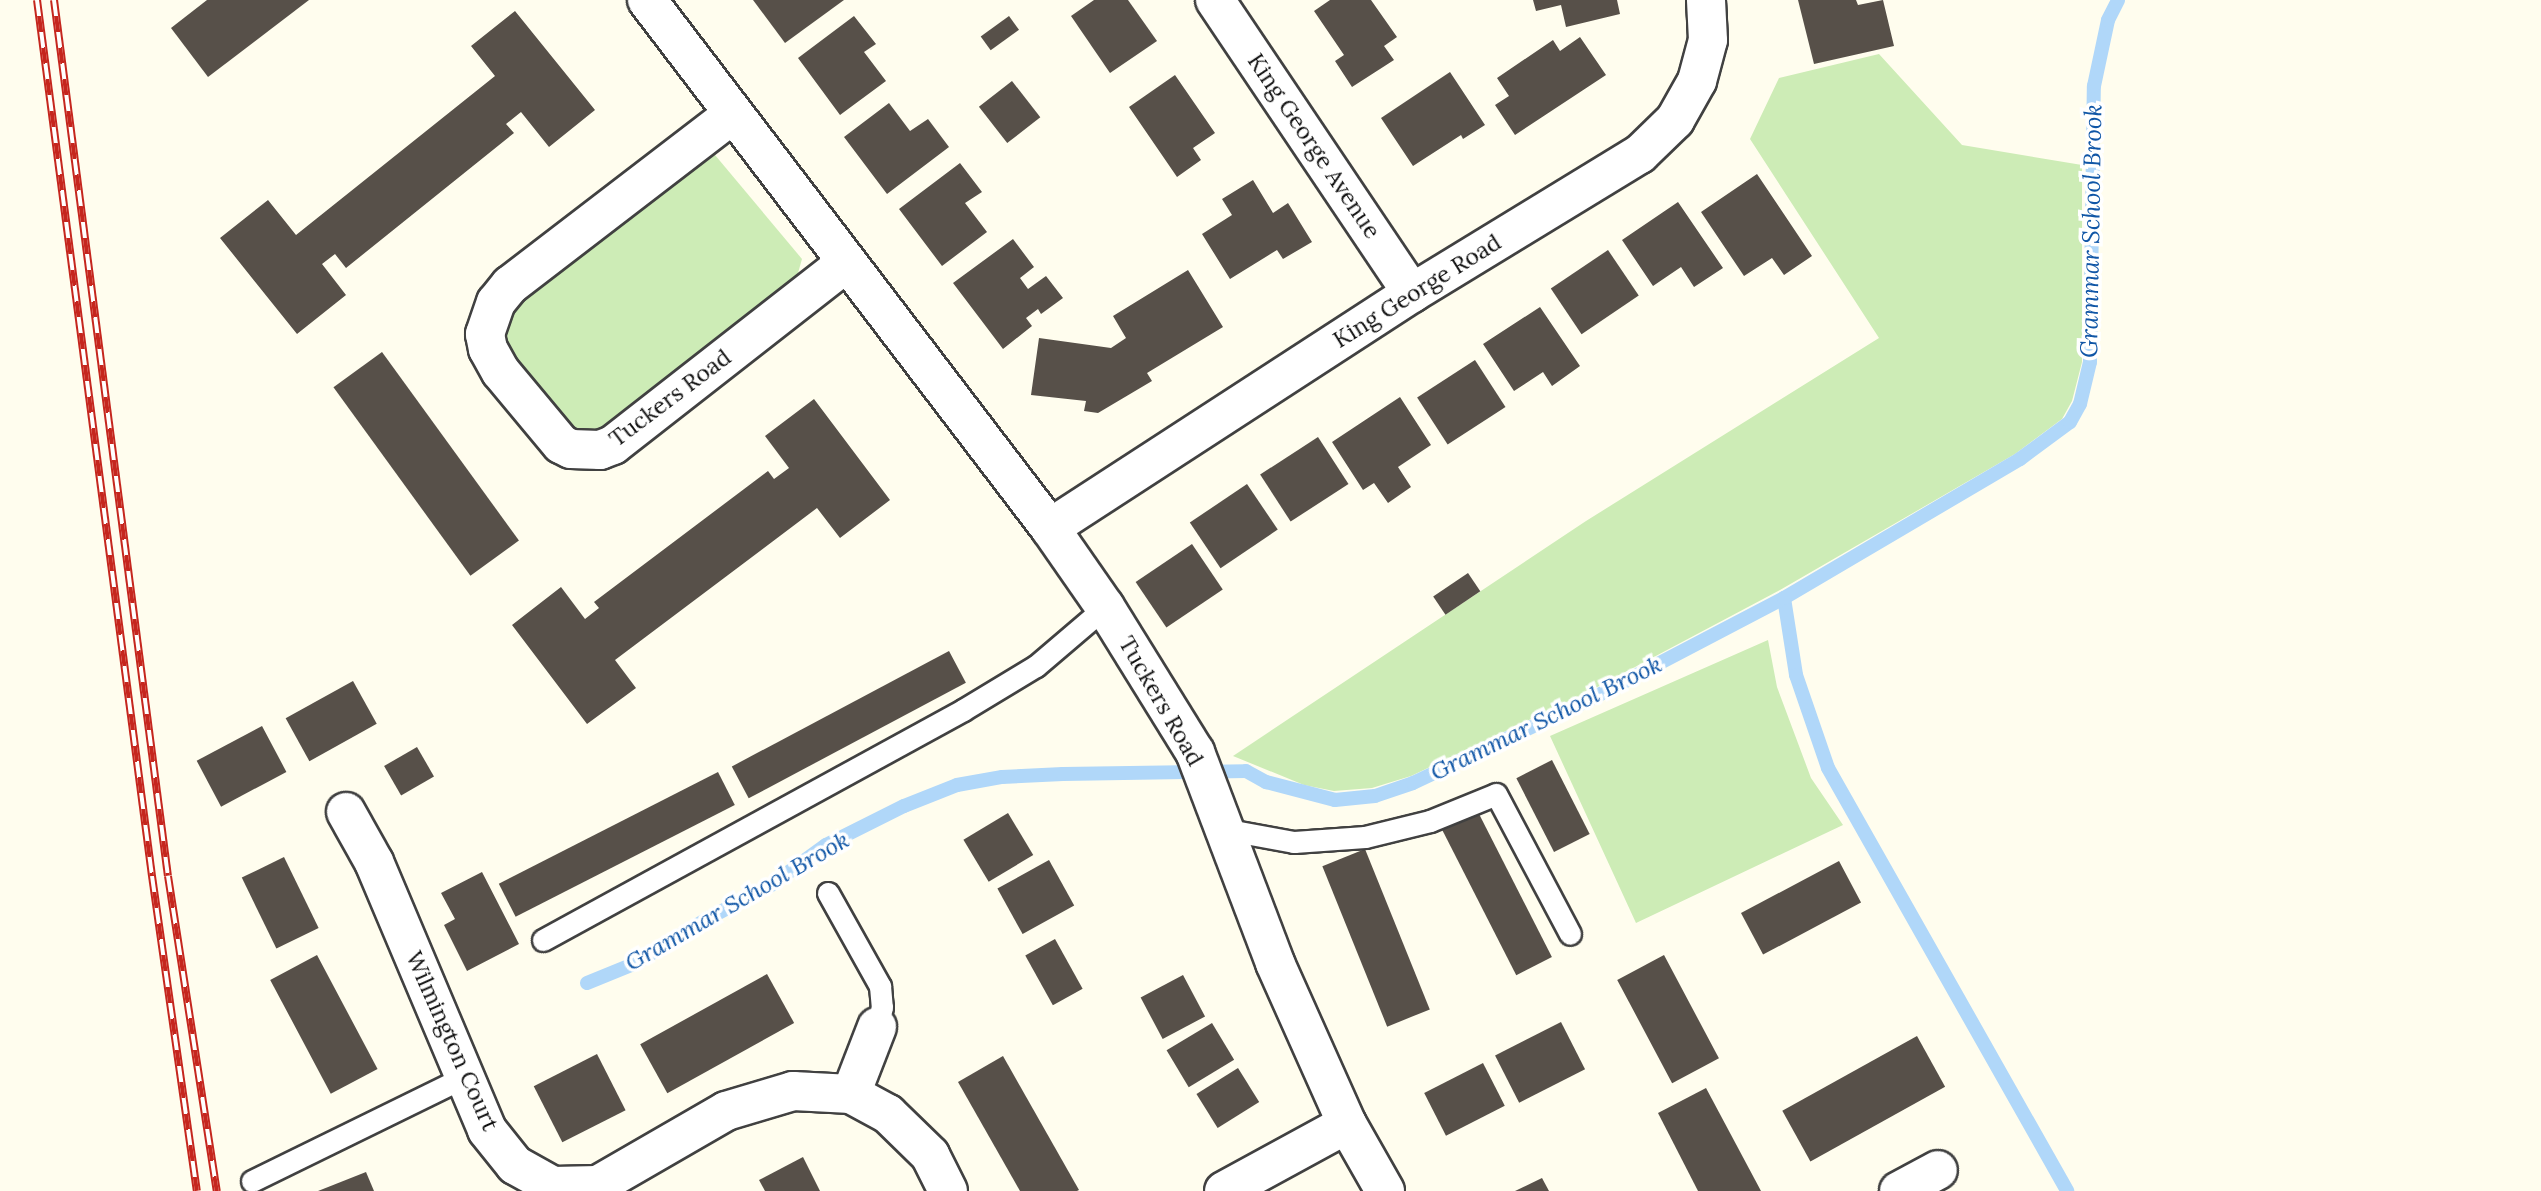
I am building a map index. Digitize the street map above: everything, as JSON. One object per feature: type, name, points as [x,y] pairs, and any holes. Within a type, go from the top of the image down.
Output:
[{"type":"street","name":"Tuckers Road","points":[[647,0],[1050,528],[1105,607],[1195,752],[1275,963],[1347,1124],[1385,1191]]},
{"type":"street","name":"King George Avenue","points":[[1215,0],[1412,293]]},
{"type":"street","name":"King George Road","points":[[1050,528],[1412,293],[1640,154],[1675,120],[1697,81],[1708,40],[1706,0]]},
{"type":"street","name":"Tuckers Road","points":[[733,114],[510,285],[496,302],[485,334],[488,349],[500,372],[561,444],[571,449],[600,450],[613,445],[846,263]]},
{"type":"street","name":"Wilmington Court","points":[[346,812],[374,862],[487,1130],[515,1165],[553,1186],[598,1185],[726,1111],[793,1091],[851,1094],[888,1114],[930,1155],[948,1191]]},
{"type":"street","points":[[851,1094],[877,1027]]},
{"type":"street","points":[[1224,1191],[1347,1124]]},
{"type":"street","points":[[1899,1191],[1938,1170]]},
{"type":"lane","points":[[542,940],[963,710],[1036,666],[1105,607]]},
{"type":"lane","points":[[1223,829],[1294,842],[1365,837],[1430,821],[1496,794],[1570,934]]},
{"type":"lane","points":[[828,893],[880,986],[881,1006],[877,1027]]},
{"type":"lane","points":[[252,1181],[466,1076]]},
{"type":"green space","points":[[1879,54],[1962,145],[2082,165],[2082,362],[2072,401],[2062,419],[2015,454],[1780,590],[1588,692],[1411,776],[1372,788],[1334,791],[1304,785],[1233,756],[1586,521],[1879,338],[1750,139],[1779,78]]},
{"type":"green space","points":[[715,155],[802,259],[798,273],[784,293],[601,431],[575,430],[504,346],[506,320],[518,302],[580,253]]},
{"type":"green space","points":[[1768,640],[1777,687],[1811,778],[1843,825],[1636,923],[1550,736]]},
{"type":"building","points":[[207,0],[309,0],[208,77],[171,28]]},
{"type":"building","points":[[753,0],[844,0],[785,43]]},
{"type":"building","points":[[1094,0],[1128,0],[1157,41],[1110,73],[1071,16]]},
{"type":"building","points":[[1330,0],[1371,0],[1397,37],[1384,46],[1394,60],[1352,87],[1335,61],[1344,55],[1314,11]]},
{"type":"building","points":[[1533,0],[1617,0],[1620,14],[1566,27],[1561,5],[1536,11]]},
{"type":"building","points":[[1798,0],[1856,0],[1858,5],[1883,0],[1894,46],[1814,64]]},
{"type":"building","points":[[515,11],[595,110],[549,147],[521,112],[506,124],[514,133],[346,268],[335,254],[322,264],[346,295],[297,334],[220,238],[268,200],[296,235],[495,76],[471,46]]},
{"type":"building","points":[[854,16],[876,44],[864,52],[886,81],[840,115],[798,58]]},
{"type":"building","points":[[1009,16],[1019,30],[991,50],[981,37]]},
{"type":"building","points":[[1580,37],[1606,75],[1515,135],[1495,105],[1509,96],[1497,78],[1553,40],[1560,51]]},
{"type":"building","points":[[1450,72],[1485,125],[1463,139],[1461,135],[1413,166],[1381,118]]},
{"type":"building","points":[[1175,75],[1215,133],[1193,148],[1201,160],[1177,177],[1129,107]]},
{"type":"building","points":[[1012,81],[1040,117],[1007,143],[979,107]]},
{"type":"building","points":[[889,103],[910,131],[928,119],[949,147],[887,194],[844,137]]},
{"type":"building","points":[[960,163],[982,192],[965,203],[987,232],[942,266],[899,209]]},
{"type":"building","points":[[1757,174],[1812,256],[1784,275],[1772,258],[1744,276],[1701,212]]},
{"type":"building","points":[[1253,180],[1273,213],[1288,203],[1312,242],[1283,259],[1277,250],[1230,279],[1202,234],[1232,215],[1222,199]]},
{"type":"building","points":[[1678,202],[1723,268],[1694,287],[1681,267],[1653,286],[1622,240]]},
{"type":"building","points":[[1013,239],[1034,267],[1020,278],[1028,289],[1046,276],[1063,298],[1041,314],[1038,309],[1026,318],[1032,326],[1003,349],[953,283]]},
{"type":"building","points":[[1608,250],[1639,296],[1582,334],[1551,289]]},
{"type":"building","points":[[1188,270],[1223,327],[1147,373],[1152,381],[1098,413],[1084,411],[1086,401],[1031,395],[1039,338],[1111,348],[1126,338],[1113,316]]},
{"type":"building","points":[[1540,307],[1580,366],[1552,386],[1543,372],[1514,391],[1483,344]]},
{"type":"building","points":[[382,352],[519,541],[470,576],[333,387]]},
{"type":"building","points":[[1475,360],[1505,407],[1448,445],[1417,398]]},
{"type":"building","points":[[1400,397],[1431,445],[1398,467],[1411,487],[1388,503],[1374,483],[1363,490],[1332,442]]},
{"type":"building","points":[[814,399],[890,500],[840,538],[817,508],[615,660],[636,688],[587,724],[512,625],[561,587],[585,619],[599,608],[594,602],[768,471],[774,479],[789,468],[765,436]]},
{"type":"building","points":[[1318,437],[1348,484],[1291,522],[1260,475]]},
{"type":"building","points":[[1247,484],[1278,530],[1221,568],[1190,523]]},
{"type":"building","points":[[1192,544],[1223,590],[1166,628],[1136,582]]},
{"type":"building","points":[[1468,573],[1480,591],[1445,615],[1433,596]]},
{"type":"building","points":[[949,651],[966,683],[749,798],[732,766]]},
{"type":"building","points":[[353,681],[377,724],[309,761],[286,718]]},
{"type":"building","points":[[262,726],[286,772],[221,807],[197,761]]},
{"type":"building","points":[[417,747],[434,776],[401,795],[384,766]]},
{"type":"building","points":[[1552,760],[1590,834],[1554,852],[1516,778]]},
{"type":"building","points":[[718,772],[735,805],[516,917],[499,884]]},
{"type":"building","points":[[1477,810],[1552,957],[1516,975],[1441,828]]},
{"type":"building","points":[[1008,813],[1033,855],[989,882],[963,840]]},
{"type":"building","points":[[1365,849],[1430,1009],[1387,1027],[1322,866]]},
{"type":"building","points":[[284,857],[319,928],[276,949],[242,878]]},
{"type":"building","points":[[1049,860],[1074,905],[1023,934],[997,889]]},
{"type":"building","points":[[1839,861],[1861,902],[1763,955],[1741,913]]},
{"type":"building","points":[[482,872],[519,944],[467,971],[444,925],[455,919],[441,893]]},
{"type":"building","points":[[1055,939],[1083,989],[1053,1005],[1025,955]]},
{"type":"building","points":[[317,955],[378,1069],[331,1094],[270,980]]},
{"type":"building","points":[[1664,955],[1719,1058],[1672,1083],[1617,980]]},
{"type":"building","points":[[767,974],[794,1023],[667,1093],[640,1044]]},
{"type":"building","points":[[1183,975],[1205,1016],[1163,1039],[1141,998]]},
{"type":"building","points":[[1561,1022],[1585,1069],[1519,1103],[1495,1056]]},
{"type":"building","points":[[1212,1023],[1234,1060],[1189,1087],[1167,1050]]},
{"type":"building","points":[[1917,1036],[1945,1087],[1810,1161],[1782,1111]]},
{"type":"building","points":[[597,1054],[626,1110],[562,1142],[534,1086]]},
{"type":"building","points":[[1003,1056],[1079,1190],[1020,1191],[958,1082]]},
{"type":"building","points":[[1483,1063],[1505,1106],[1446,1136],[1424,1093]]},
{"type":"building","points":[[1238,1068],[1259,1102],[1218,1128],[1196,1094]]},
{"type":"building","points":[[1706,1088],[1761,1191],[1698,1191],[1658,1113]]},
{"type":"building","points":[[803,1157],[820,1191],[765,1191],[759,1180]]},
{"type":"building","points":[[366,1172],[374,1191],[318,1191]]},
{"type":"building","points":[[1542,1178],[1549,1191],[1515,1191]]},
{"type":"waterway","name":"Grammar School Brook","points":[[587,983],[636,963],[707,919],[771,885],[826,845],[904,806],[957,785],[1002,777],[1063,774],[1246,771],[1266,782],[1335,800],[1375,796],[1413,783],[1591,699],[1784,598],[2020,459],[2070,422],[2080,404],[2090,362],[2094,86],[2108,20],[2118,0]]},
{"type":"waterway","points":[[1784,598],[1796,675],[1828,768],[2067,1191]]},
{"type":"railway","points":[[37,0],[152,876],[197,1191]]},
{"type":"railway","points":[[54,0],[168,876],[217,1191]]}]
